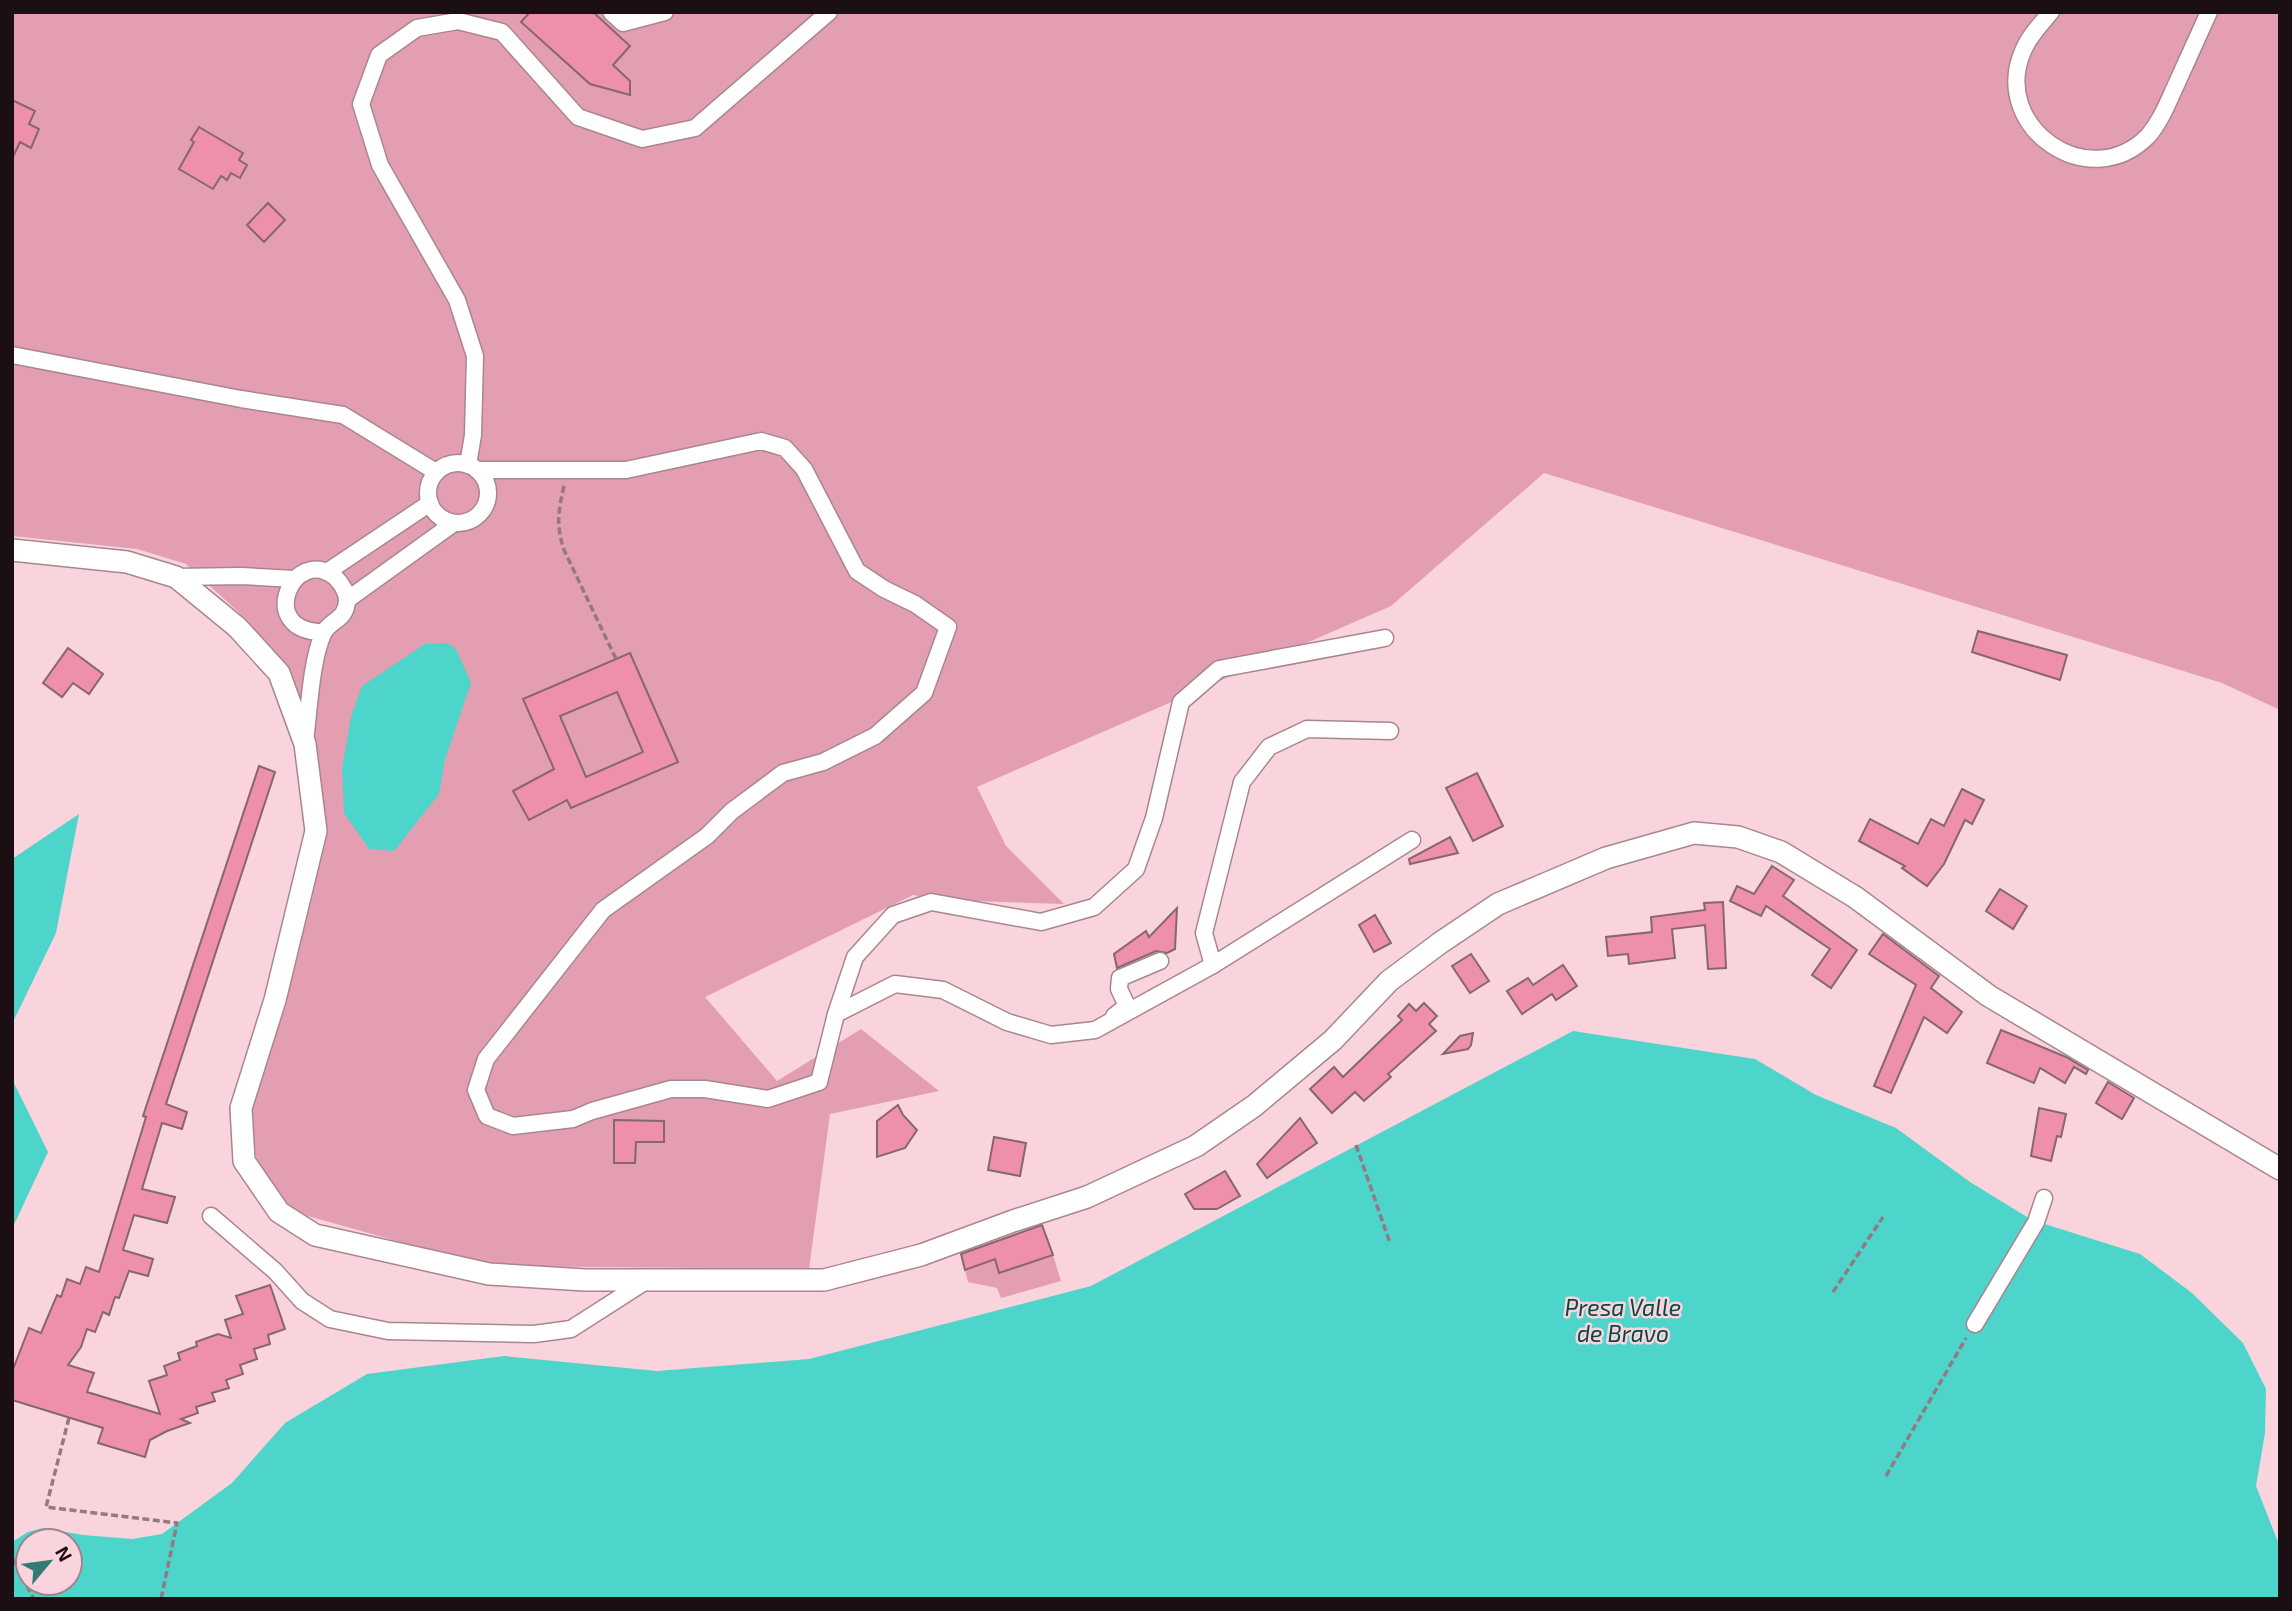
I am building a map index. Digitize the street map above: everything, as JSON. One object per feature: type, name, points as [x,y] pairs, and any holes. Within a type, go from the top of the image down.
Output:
[{"type":"main road","points":[[12,550],[127,562],[176,577],[237,627],[279,673],[305,744],[316,831],[275,1000],[241,1108],[244,1161],[279,1212],[315,1234],[489,1274],[585,1280],[824,1280],[921,1255],[1087,1197],[1196,1146],[1254,1106],[1333,1040],[1389,981],[1498,904],[1606,858],[1694,833],[1738,837],[1781,852],[1855,897],[1989,996],[2280,1168]]},
{"type":"street","points":[[611,12],[622,23],[665,12]]},
{"type":"street","points":[[829,12],[695,128],[642,139],[578,117],[502,32],[458,21],[417,28],[379,55],[361,104],[380,165],[457,300],[475,356],[473,467],[485,480],[488,493],[478,516],[467,522],[454,523],[436,512],[430,503],[430,482],[436,472],[456,463],[473,467],[567,471],[626,470],[761,441],[785,448],[804,469],[857,571],[884,589],[915,604],[948,627],[924,693],[874,736],[823,762],[783,773],[732,811],[707,836],[603,910],[486,1059],[476,1090],[487,1116],[513,1126],[573,1119],[671,1089],[705,1089],[768,1099],[819,1082],[836,1014],[855,957],[893,915],[931,902],[1041,922],[1094,907],[1136,869],[1154,818],[1181,702],[1219,669],[1385,638]]},
{"type":"street","points":[[2051,12],[2023,50],[2017,78],[2021,107],[2026,120],[2045,141],[2070,155],[2097,158],[2111,156],[2136,146],[2155,127],[2209,12]]},
{"type":"street","points":[[12,355],[241,399],[343,415],[436,472]]},
{"type":"street","points":[[327,572],[430,503]]},
{"type":"street","points":[[347,600],[454,523]]},
{"type":"street","points":[[305,744],[313,677],[323,632],[344,615],[347,600],[337,579],[327,572],[310,571],[294,579],[288,588],[286,611],[292,621],[301,628],[323,632]]},
{"type":"street","points":[[176,577],[241,576],[294,579]]},
{"type":"street","points":[[1213,965],[1203,933],[1242,782],[1269,747],[1307,729],[1391,731]]},
{"type":"street","points":[[836,1014],[895,984],[943,989],[1007,1022],[1051,1035],[1095,1030],[1213,965],[1412,839]]},
{"type":"street","points":[[1095,1030],[1127,1006],[1119,989],[1120,978],[1160,961]]},
{"type":"street","points":[[1975,1324],[2036,1222],[2043,1198]]},
{"type":"street","points":[[211,1216],[275,1271],[302,1301],[330,1319],[388,1331],[534,1334],[571,1329],[649,1279]]},
{"type":"path","points":[[567,471],[557,519],[559,534],[616,659]]},
{"type":"path","points":[[1356,1145],[1390,1243]]},
{"type":"path","points":[[1833,1292],[1883,1217]]},
{"type":"path","points":[[1886,1476],[1975,1324]]},
{"type":"path","points":[[69,1418],[46,1507],[177,1523],[160,1599]]},
{"type":"path","points":[[12,1558],[34,1599]]},
{"type":"shaded area","points":[[12,12],[2280,12],[2280,710],[2222,683],[1544,473],[1391,606],[977,787],[1006,846],[1064,904],[942,900],[913,895],[705,997],[777,1081],[861,1029],[939,1091],[830,1114],[809,1269],[486,1266],[290,1211],[256,1157],[250,1115],[325,830],[313,738],[289,668],[245,618],[186,564],[137,549],[12,536]]},
{"type":"shaded area","points":[[1053,1255],[1061,1281],[1001,1298],[997,1288],[968,1282],[965,1270],[995,1259],[999,1272]]},
{"type":"water","points":[[447,643],[456,649],[471,683],[445,760],[439,794],[394,851],[369,849],[344,813],[342,769],[351,717],[362,686],[425,644]]},
{"type":"water","points":[[79,814],[56,933],[12,1024],[12,859]]},
{"type":"water","name":"Presa Valle de Bravo","points":[[1573,1031],[1755,1059],[1816,1095],[1896,1128],[1970,1182],[2032,1220],[2140,1254],[2192,1293],[2243,1343],[2266,1389],[2265,1433],[2256,1486],[2280,1547],[2280,1599],[12,1599],[12,1542],[14,1541],[14,1597],[84,1597],[84,1535],[132,1539],[162,1534],[232,1483],[285,1423],[367,1374],[504,1356],[657,1371],[809,1359],[1091,1286]]},
{"type":"water","points":[[12,1079],[48,1152],[12,1229]]},
{"type":"building","points":[[530,12],[593,12],[630,46],[613,65],[630,81],[630,95],[590,84],[521,22]]},
{"type":"building","points":[[12,100],[35,111],[29,124],[39,129],[31,148],[20,142],[12,159]]},
{"type":"building","points":[[199,127],[243,153],[239,160],[247,165],[240,178],[231,173],[227,180],[221,176],[213,189],[179,169]]},
{"type":"building","points":[[268,203],[285,220],[264,242],[247,225]]},
{"type":"building","points":[[1978,631],[2067,655],[2060,680],[1972,652]]},
{"type":"building","points":[[68,648],[103,674],[89,694],[73,683],[62,697],[43,683]]},
{"type":"building","points":[[630,653],[678,762],[571,808],[567,800],[529,820],[513,791],[554,769],[523,699]],"holes":[[[617,692],[643,752],[586,777],[560,716]]]},
{"type":"building","points":[[259,766],[275,772],[166,1104],[187,1112],[182,1129],[162,1123],[142,1189],[175,1197],[167,1223],[134,1215],[123,1250],[153,1259],[148,1276],[129,1271],[109,1315],[103,1312],[95,1332],[87,1329],[81,1347],[68,1365],[94,1373],[87,1392],[160,1414],[149,1381],[167,1375],[164,1366],[180,1360],[178,1353],[197,1346],[196,1342],[218,1334],[231,1338],[225,1320],[243,1314],[236,1296],[270,1285],[285,1329],[268,1335],[270,1344],[254,1349],[257,1359],[240,1365],[243,1374],[226,1380],[229,1388],[212,1393],[215,1401],[196,1407],[198,1413],[181,1419],[190,1423],[150,1440],[145,1457],[98,1443],[103,1428],[12,1400],[12,1372],[29,1328],[41,1333],[57,1295],[61,1297],[67,1279],[80,1284],[86,1267],[99,1272],[146,1117],[143,1116]]},
{"type":"building","points":[[1477,773],[1503,826],[1473,841],[1446,788]]},
{"type":"building","points":[[1962,789],[1984,800],[1972,824],[1965,820],[1944,864],[1927,886],[1902,868],[1905,866],[1859,841],[1870,819],[1918,844],[1931,819],[1944,826]]},
{"type":"building","points":[[1450,837],[1458,853],[1410,864],[1409,859]]},
{"type":"building","points":[[1772,866],[1794,880],[1783,896],[1857,950],[1831,988],[1812,975],[1830,949],[1766,906],[1761,916],[1730,901],[1737,886],[1754,894]]},
{"type":"building","points":[[2000,889],[2027,906],[2013,929],[1986,911]]},
{"type":"building","points":[[1723,902],[1726,968],[1708,969],[1705,925],[1672,929],[1675,958],[1629,964],[1628,954],[1608,956],[1606,937],[1652,932],[1651,917],[1705,910],[1704,903]]},
{"type":"building","points":[[1177,908],[1175,949],[1167,953],[1156,951],[1117,968],[1114,954],[1146,931],[1149,937]]},
{"type":"building","points":[[1375,915],[1391,943],[1374,952],[1359,925]]},
{"type":"building","points":[[1883,934],[1939,976],[1931,988],[1962,1012],[1947,1033],[1924,1017],[1891,1093],[1874,1086],[1916,985],[1869,954]]},
{"type":"building","points":[[1471,954],[1489,981],[1470,993],[1452,966]]},
{"type":"building","points":[[1563,965],[1577,986],[1556,1000],[1552,994],[1522,1014],[1507,991],[1528,978],[1533,985]]},
{"type":"building","points":[[1424,1003],[1437,1016],[1429,1024],[1436,1031],[1388,1074],[1391,1077],[1364,1101],[1355,1092],[1332,1113],[1310,1089],[1334,1067],[1343,1077],[1402,1020],[1398,1016],[1409,1004],[1416,1011]]},
{"type":"building","points":[[2001,1030],[2066,1057],[2088,1070],[2086,1074],[2074,1067],[2065,1083],[2040,1068],[2034,1083],[1987,1063]]},
{"type":"building","points":[[1473,1033],[1468,1049],[1443,1054],[1460,1036]]},
{"type":"building","points":[[2108,1082],[2134,1098],[2122,1119],[2096,1103]]},
{"type":"building","points":[[898,1105],[917,1130],[905,1148],[877,1157],[877,1121]]},
{"type":"building","points":[[2039,1108],[2066,1114],[2061,1137],[2057,1136],[2051,1161],[2031,1156]]},
{"type":"building","points":[[1300,1118],[1317,1143],[1267,1178],[1257,1164]]},
{"type":"building","points":[[614,1120],[664,1121],[664,1142],[636,1142],[635,1163],[614,1163]]},
{"type":"building","points":[[994,1137],[1026,1143],[1020,1176],[988,1170]]},
{"type":"building","points":[[1225,1171],[1240,1196],[1217,1209],[1194,1209],[1185,1194]]},
{"type":"building","points":[[1042,1225],[1053,1255],[999,1273],[995,1259],[965,1270],[961,1254]]}]
